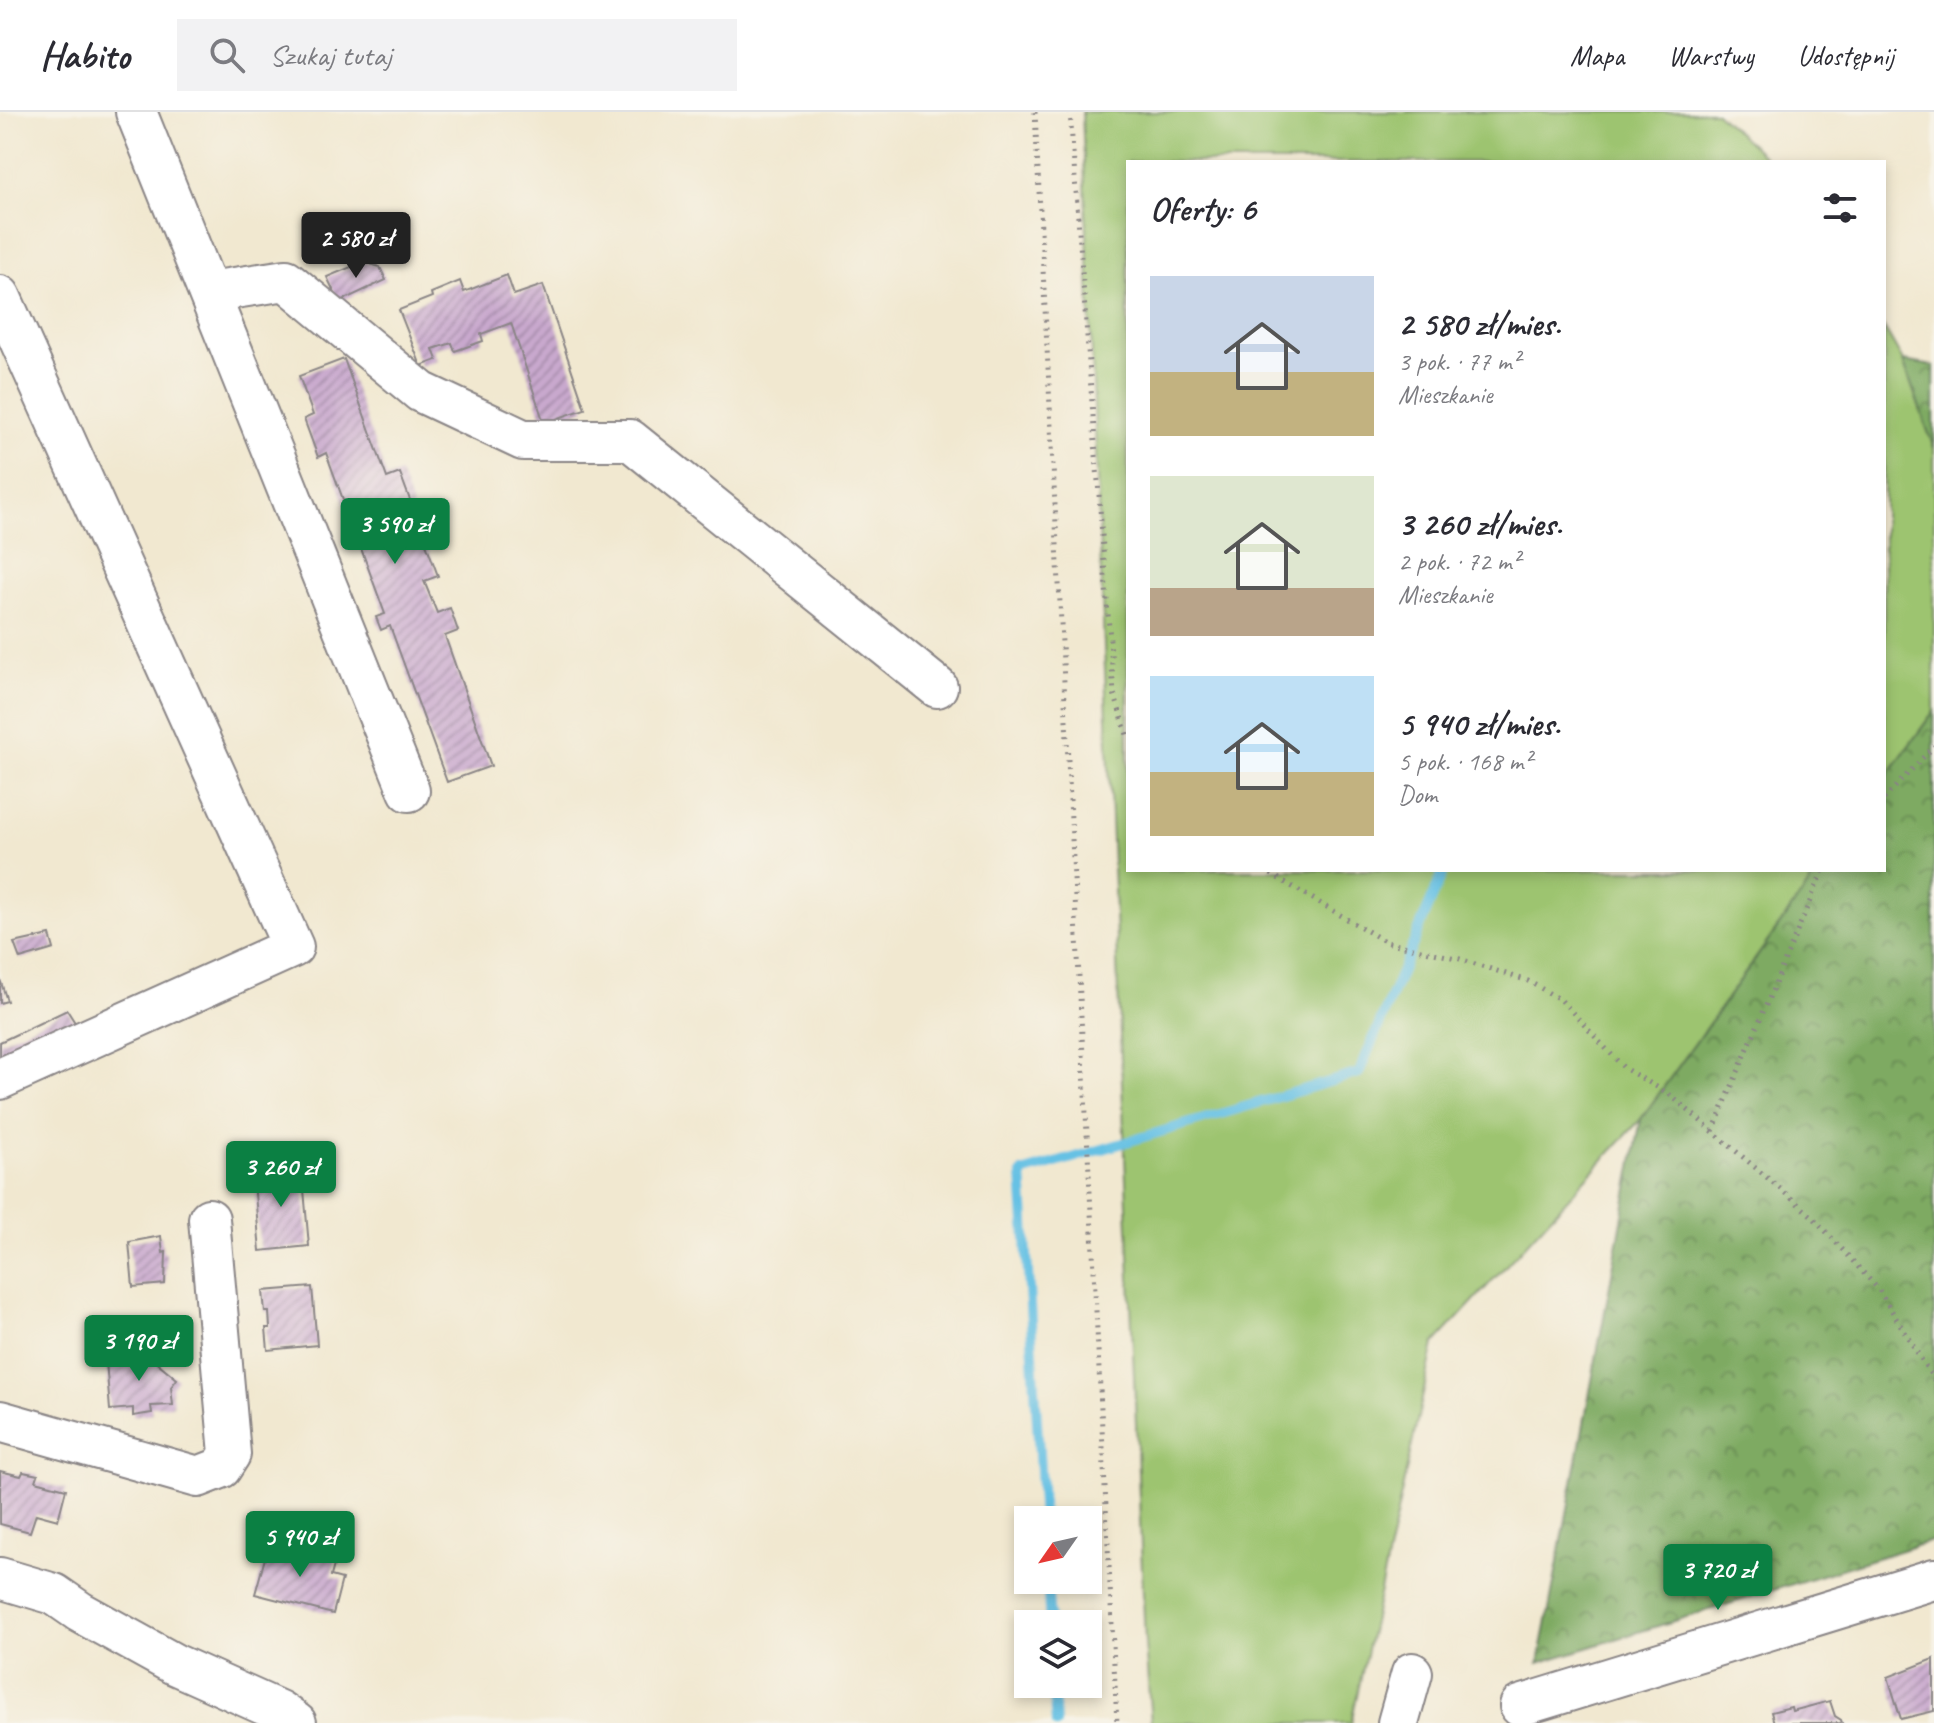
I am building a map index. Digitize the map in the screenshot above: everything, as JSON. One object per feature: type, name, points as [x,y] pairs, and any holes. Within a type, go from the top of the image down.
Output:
[{"type":"street","points":[[136,112],[409,791]]},
{"type":"street","points":[[209,292],[286,280],[421,392],[510,434],[523,440],[630,440],[937,687]]},
{"type":"street","points":[[0,296],[293,947],[0,1079]]},
{"type":"street","points":[[0,1421],[198,1477],[221,1468],[230,1454],[209,1219]]},
{"type":"street","points":[[0,1578],[54,1594],[80,1612],[174,1664],[279,1711],[296,1723]]},
{"type":"street","points":[[1520,1706],[1934,1579]]},
{"type":"street","points":[[1398,1723],[1412,1673]]},
{"type":"path","points":[[1035,112],[1117,1723]]},
{"type":"path","points":[[1070,112],[1114,693],[1126,732]]},
{"type":"path","points":[[1886,797],[1934,746]]},
{"type":"path","points":[[1267,872],[1386,942],[1460,959],[1528,981],[1561,1000],[1624,1068],[1669,1094],[1812,1216],[1879,1290],[1934,1380]]},
{"type":"path","points":[[1713,1131],[1822,872]]},
{"type":"green space","points":[[1082,112],[1716,112],[1768,160],[1126,160],[1126,872],[1818,872],[1641,1119],[1434,1344],[1351,1723],[1151,1723],[1145,1643]]},
{"type":"green space","points":[[1886,331],[1903,361],[1934,448],[1934,711],[1886,777]]},
{"type":"green space","points":[[1903,361],[1934,366],[1934,448]]},
{"type":"green space","points":[[1934,711],[1934,1540],[1539,1663],[1641,1119],[1818,872],[1886,872],[1886,777]]},
{"type":"building","points":[[363,262],[380,267],[386,280],[339,302],[327,277]]},
{"type":"building","points":[[507,275],[514,295],[543,285],[585,409],[544,423],[511,323],[481,334],[483,341],[455,351],[452,343],[433,349],[437,360],[421,366],[399,310],[432,297],[431,293],[460,281],[464,292]]},
{"type":"building","points":[[344,359],[387,478],[400,473],[438,576],[424,581],[437,613],[450,608],[458,631],[445,636],[491,766],[447,782],[390,626],[381,630],[376,617],[385,614],[326,453],[318,457],[304,419],[313,415],[299,376]]},
{"type":"building","points":[[50,935],[54,949],[20,959],[14,943]]},
{"type":"building","points":[[0,979],[7,1001],[0,1003]]},
{"type":"building","points":[[67,1010],[79,1029],[0,1066],[0,1042]]},
{"type":"building","points":[[302,1167],[309,1246],[260,1251],[253,1171]]},
{"type":"building","points":[[161,1236],[163,1253],[166,1252],[165,1284],[133,1287],[129,1242]]},
{"type":"building","points":[[312,1287],[317,1345],[268,1350],[266,1328],[270,1328],[269,1312],[265,1312],[263,1291]]},
{"type":"building","points":[[136,1345],[177,1379],[171,1387],[173,1405],[151,1406],[152,1413],[133,1416],[133,1408],[110,1410],[106,1361],[124,1359]]},
{"type":"building","points":[[0,1471],[21,1476],[23,1472],[38,1475],[36,1481],[66,1489],[58,1520],[36,1514],[30,1532],[0,1524]]},
{"type":"building","points":[[281,1544],[336,1558],[331,1576],[342,1579],[333,1614],[255,1594],[267,1551],[279,1554]]},
{"type":"building","points":[[1934,1659],[1934,1711],[1901,1719],[1888,1677]]},
{"type":"building","points":[[1830,1701],[1835,1716],[1842,1723],[1774,1723],[1771,1712],[1791,1707],[1792,1711]]},
{"type":"waterway","points":[[1042,1506],[1022,1173],[1359,1073],[1443,872]]},
{"type":"waterway","points":[[1048,1594],[1049,1610]]},
{"type":"waterway","points":[[1054,1698],[1056,1723]]}]
